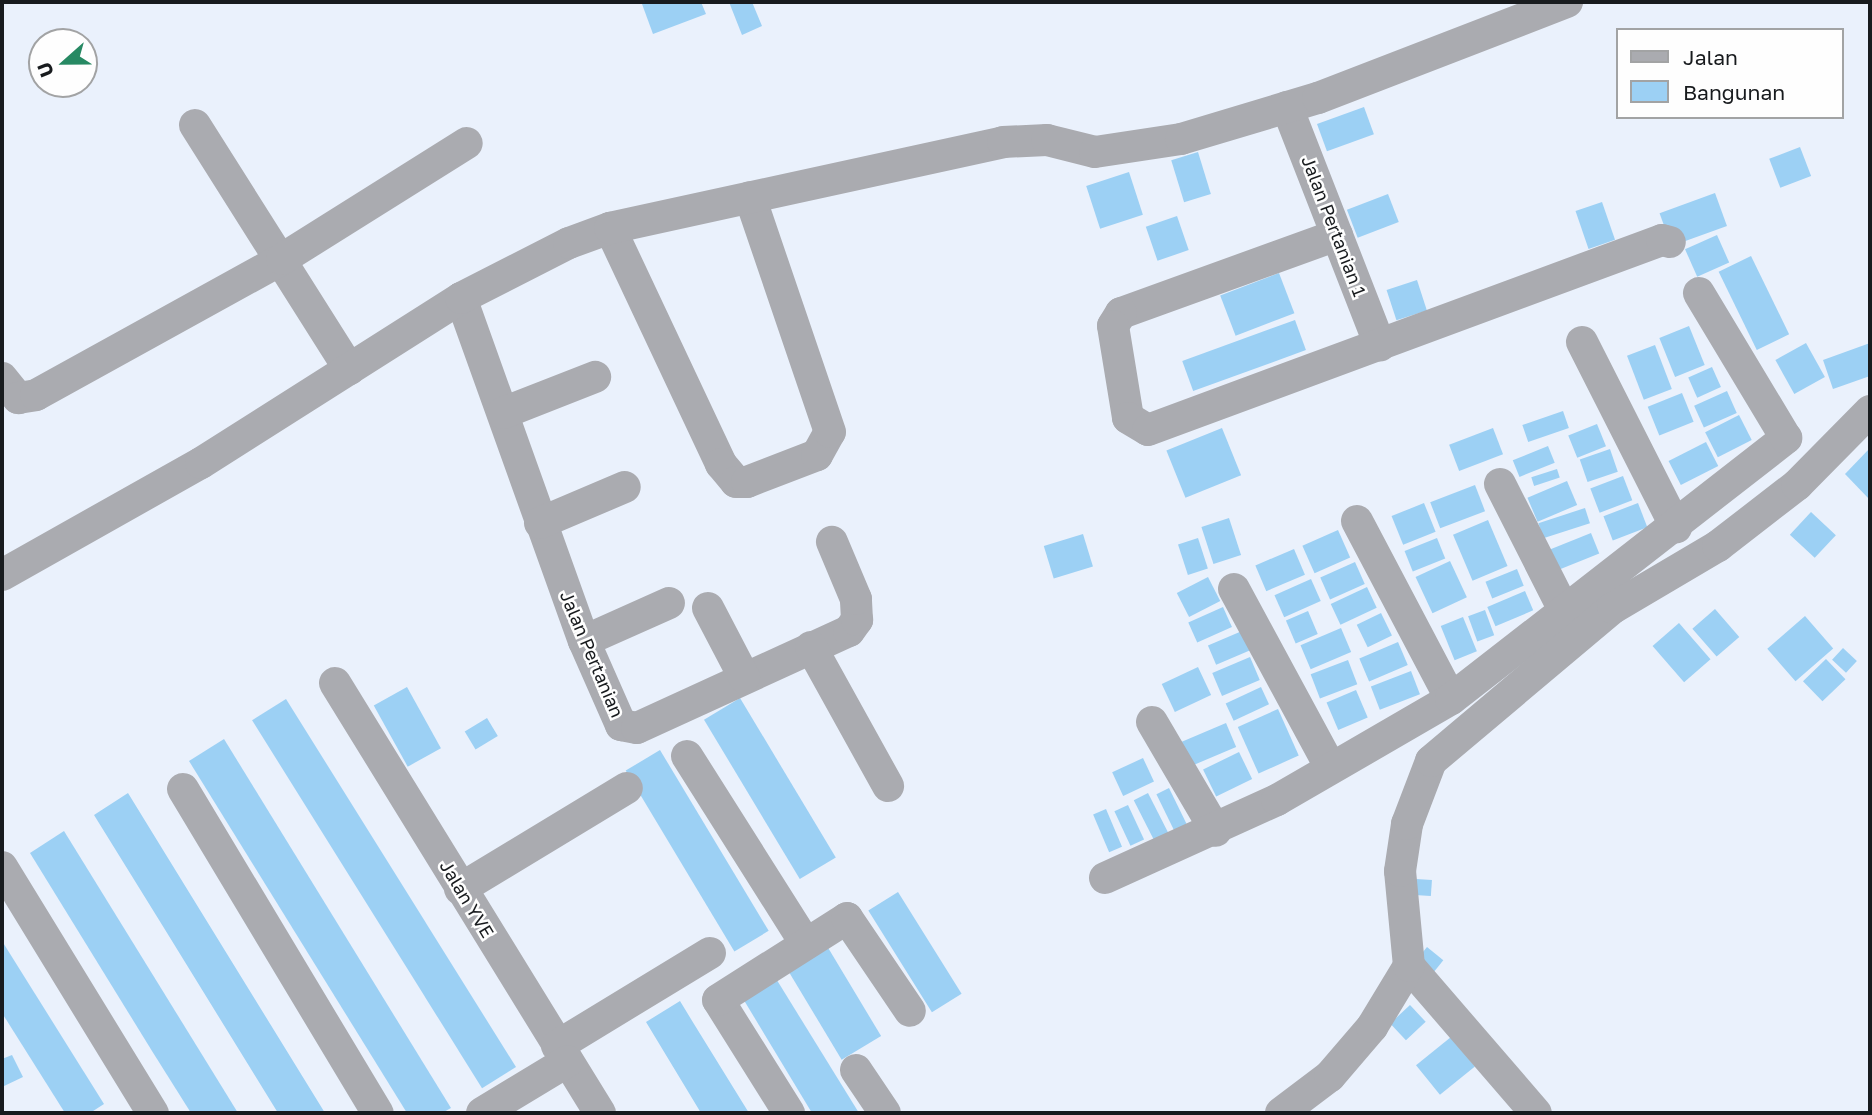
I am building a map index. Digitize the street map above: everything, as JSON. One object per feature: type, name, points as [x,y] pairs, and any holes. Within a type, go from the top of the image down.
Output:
[{"type":"street","points":[[2,575],[201,463],[524,261],[610,228],[1003,142],[1031,139],[1116,151],[1181,139],[1287,107],[1567,2]]},
{"type":"street","name":"Jalan Pertanian 1","points":[[1287,107],[1380,346]]},
{"type":"street","points":[[195,125],[349,369]]},
{"type":"street","points":[[2,378],[18,398],[36,396],[282,259],[467,143]]},
{"type":"street","points":[[610,228],[721,464],[736,482],[747,482],[817,455],[830,432],[750,197]]},
{"type":"street","points":[[1337,235],[1121,313],[1113,326],[1128,418],[1148,430],[1662,240],[1670,242]]},
{"type":"street","points":[[1699,293],[1786,438]]},
{"type":"street","name":"Jalan Pertanian","points":[[461,298],[584,642],[617,718],[629,727],[849,631],[857,621],[856,599],[832,542]]},
{"type":"street","points":[[1582,342],[1676,527]]},
{"type":"street","points":[[503,413],[595,377]]},
{"type":"street","points":[[1536,1113],[1409,966],[1400,871],[1407,824],[1432,761],[1613,608],[1718,546],[1797,485],[1870,411]]},
{"type":"street","points":[[1105,878],[1216,831],[1329,765],[1451,699],[1676,527],[1786,438],[1838,444]]},
{"type":"street","points":[[1500,484],[1565,612]]},
{"type":"street","points":[[540,523],[625,487]]},
{"type":"street","points":[[1357,521],[1451,699]]},
{"type":"street","points":[[1234,589],[1329,765]]},
{"type":"street","points":[[584,642],[669,603]]},
{"type":"street","points":[[708,608],[744,677]]},
{"type":"street","points":[[811,647],[888,786]]},
{"type":"street","name":"Jalan YVE","points":[[335,683],[600,1113]]},
{"type":"street","points":[[1152,722],[1216,831]]},
{"type":"street","points":[[687,756],[806,944]]},
{"type":"street","points":[[460,889],[627,788]]},
{"type":"street","points":[[183,789],[378,1113]]},
{"type":"street","points":[[2,867],[141,1109]]},
{"type":"street","points":[[789,1113],[718,1000],[847,918],[910,1011]]},
{"type":"street","points":[[482,1113],[710,953]]},
{"type":"street","points":[[1281,1113],[1330,1076],[1372,1027],[1409,966]]},
{"type":"street","points":[[856,1070],[884,1113]]},
{"type":"building","points":[[701,2],[706,14],[653,34],[642,4]]},
{"type":"building","points":[[729,2],[752,2],[762,26],[742,35]]},
{"type":"building","points":[[1364,107],[1374,134],[1327,151],[1317,124]]},
{"type":"building","points":[[1800,147],[1811,176],[1780,188],[1769,159]]},
{"type":"building","points":[[1198,152],[1211,194],[1184,202],[1171,160]]},
{"type":"building","points":[[1129,172],[1143,215],[1100,229],[1086,186]]},
{"type":"building","points":[[1715,193],[1727,226],[1672,246],[1660,213]]},
{"type":"building","points":[[1388,194],[1399,222],[1358,238],[1347,210]]},
{"type":"building","points":[[1602,202],[1615,240],[1589,249],[1576,211]]},
{"type":"building","points":[[1177,216],[1189,250],[1158,261],[1146,227]]},
{"type":"building","points":[[1717,235],[1729,262],[1697,277],[1685,249]]},
{"type":"building","points":[[1751,256],[1789,334],[1757,350],[1719,272]]},
{"type":"building","points":[[1279,273],[1294,313],[1236,336],[1220,296]]},
{"type":"building","points":[[1417,280],[1427,310],[1396,320],[1387,290]]},
{"type":"building","points":[[1295,320],[1306,350],[1193,391],[1182,361]]},
{"type":"building","points":[[1689,326],[1705,365],[1675,377],[1659,338]]},
{"type":"building","points":[[1806,343],[1825,377],[1794,394],[1775,360]]},
{"type":"building","points":[[1870,343],[1870,376],[1833,389],[1823,360]]},
{"type":"building","points":[[1655,345],[1672,389],[1644,400],[1627,356]]},
{"type":"building","points":[[1712,367],[1721,387],[1697,398],[1688,378]]},
{"type":"building","points":[[1727,391],[1737,413],[1704,428],[1694,406]]},
{"type":"building","points":[[1682,393],[1694,422],[1659,436],[1648,407]]},
{"type":"building","points":[[1563,411],[1569,428],[1528,442],[1522,425]]},
{"type":"building","points":[[1739,415],[1752,440],[1718,457],[1705,432]]},
{"type":"building","points":[[1597,424],[1606,446],[1577,458],[1568,436]]},
{"type":"building","points":[[1222,428],[1241,475],[1185,498],[1166,450]]},
{"type":"building","points":[[1493,428],[1503,454],[1459,471],[1449,445]]},
{"type":"building","points":[[1706,442],[1718,466],[1681,485],[1669,461]]},
{"type":"building","points":[[1548,446],[1555,463],[1520,477],[1513,460]]},
{"type":"building","points":[[1870,448],[1870,500],[1845,474]]},
{"type":"building","points":[[1610,449],[1618,472],[1588,482],[1580,459]]},
{"type":"building","points":[[1557,469],[1560,478],[1534,486],[1531,477]]},
{"type":"building","points":[[1623,476],[1632,500],[1600,513],[1590,489]]},
{"type":"building","points":[[1567,481],[1577,505],[1538,522],[1527,498]]},
{"type":"building","points":[[1475,485],[1485,511],[1440,528],[1430,502]]},
{"type":"building","points":[[1424,503],[1436,532],[1403,545],[1392,516]]},
{"type":"building","points":[[1638,503],[1647,527],[1613,541],[1603,516]]},
{"type":"building","points":[[1585,508],[1590,523],[1543,538],[1538,523]]},
{"type":"building","points":[[1811,512],[1836,535],[1815,558],[1790,535]]},
{"type":"building","points":[[1229,518],[1241,555],[1213,564],[1201,527]]},
{"type":"building","points":[[1488,520],[1508,566],[1473,581],[1453,535]]},
{"type":"building","points":[[1338,530],[1350,557],[1315,573],[1302,546]]},
{"type":"building","points":[[1591,533],[1599,553],[1558,570],[1549,550]]},
{"type":"building","points":[[1083,534],[1093,567],[1054,579],[1044,546]]},
{"type":"building","points":[[1198,538],[1208,568],[1188,575],[1178,544]]},
{"type":"building","points":[[1437,538],[1445,558],[1413,572],[1405,551]]},
{"type":"building","points":[[1294,549],[1305,575],[1266,591],[1255,565]]},
{"type":"building","points":[[1450,561],[1467,597],[1432,613],[1416,577]]},
{"type":"building","points":[[1355,562],[1365,584],[1330,599],[1320,577]]},
{"type":"building","points":[[1517,569],[1524,586],[1492,598],[1485,582]]},
{"type":"building","points":[[1208,577],[1220,601],[1189,617],[1177,593]]},
{"type":"building","points":[[1311,579],[1321,601],[1284,617],[1274,595]]},
{"type":"building","points":[[1367,587],[1377,608],[1340,625],[1331,604]]},
{"type":"building","points":[[1525,591],[1533,610],[1495,626],[1487,607]]},
{"type":"building","points":[[1223,607],[1232,627],[1197,643],[1188,622]]},
{"type":"building","points":[[1715,609],[1739,637],[1717,657],[1692,629]]},
{"type":"building","points":[[1485,610],[1494,635],[1477,642],[1468,616]]},
{"type":"building","points":[[1308,611],[1318,634],[1296,643],[1286,620]]},
{"type":"building","points":[[1381,613],[1392,635],[1368,647],[1357,625]]},
{"type":"building","points":[[1805,616],[1833,648],[1795,681],[1767,649]]},
{"type":"building","points":[[1463,617],[1477,651],[1455,660],[1441,626]]},
{"type":"building","points":[[1679,623],[1710,659],[1684,682],[1653,646]]},
{"type":"building","points":[[1341,628],[1351,652],[1311,669],[1300,645]]},
{"type":"building","points":[[1242,631],[1250,650],[1216,665],[1208,645]]},
{"type":"building","points":[[1398,642],[1408,665],[1369,681],[1359,658]]},
{"type":"building","points":[[1843,648],[1857,661],[1846,673],[1832,660]]},
{"type":"building","points":[[1250,657],[1260,680],[1222,696],[1212,673]]},
{"type":"building","points":[[1826,659],[1845,679],[1822,701],[1803,681]]},
{"type":"building","points":[[1348,660],[1357,684],[1320,699],[1311,674]]},
{"type":"building","points":[[1198,667],[1211,695],[1175,712],[1162,684]]},
{"type":"building","points":[[1411,671],[1420,694],[1380,710],[1371,686]]},
{"type":"building","points":[[407,687],[441,748],[408,767],[374,705]]},
{"type":"building","points":[[1261,687],[1269,704],[1234,721],[1226,703]]},
{"type":"building","points":[[1356,690],[1368,718],[1338,730],[1327,703]]},
{"type":"building","points":[[740,698],[836,857],[800,879],[704,720]]},
{"type":"building","points":[[286,699],[516,1067],[482,1088],[252,720]]},
{"type":"building","points":[[1278,709],[1299,756],[1259,773],[1238,727]]},
{"type":"building","points":[[487,718],[498,736],[476,749],[465,731]]},
{"type":"building","points":[[1226,723],[1236,747],[1192,766],[1182,742]]},
{"type":"building","points":[[224,739],[451,1108],[442,1113],[407,1113],[189,761]]},
{"type":"building","points":[[660,750],[769,931],[734,951],[626,771]]},
{"type":"building","points":[[1239,752],[1252,779],[1216,796],[1203,770]]},
{"type":"building","points":[[1143,758],[1154,782],[1123,796],[1112,772]]},
{"type":"building","points":[[1169,788],[1187,825],[1174,831],[1156,794]]},
{"type":"building","points":[[128,793],[325,1113],[278,1113],[94,815]]},
{"type":"building","points":[[1148,793],[1170,837],[1156,844],[1134,800]]},
{"type":"building","points":[[1128,805],[1144,839],[1130,846],[1114,811]]},
{"type":"building","points":[[1106,809],[1122,847],[1109,852],[1093,814]]},
{"type":"building","points":[[64,831],[238,1113],[191,1113],[152,1051],[30,853]]},
{"type":"building","points":[[1416,879],[1432,880],[1431,896],[1415,895]]},
{"type":"building","points":[[898,892],[962,994],[932,1012],[868,911]]},
{"type":"building","points":[[2,941],[104,1104],[90,1113],[65,1113],[2,1013]]},
{"type":"building","points":[[827,946],[881,1036],[842,1060],[788,970]]},
{"type":"building","points":[[1427,947],[1443,960],[1432,974],[1416,961]]},
{"type":"building","points":[[775,977],[859,1113],[812,1113],[742,997]]},
{"type":"building","points":[[680,1001],[749,1113],[701,1113],[646,1022]]},
{"type":"building","points":[[1410,1005],[1426,1022],[1406,1040],[1390,1023]]},
{"type":"building","points":[[1451,1037],[1475,1067],[1440,1095],[1416,1065]]},
{"type":"building","points":[[12,1055],[23,1077],[2,1087],[2,1059]]}]
